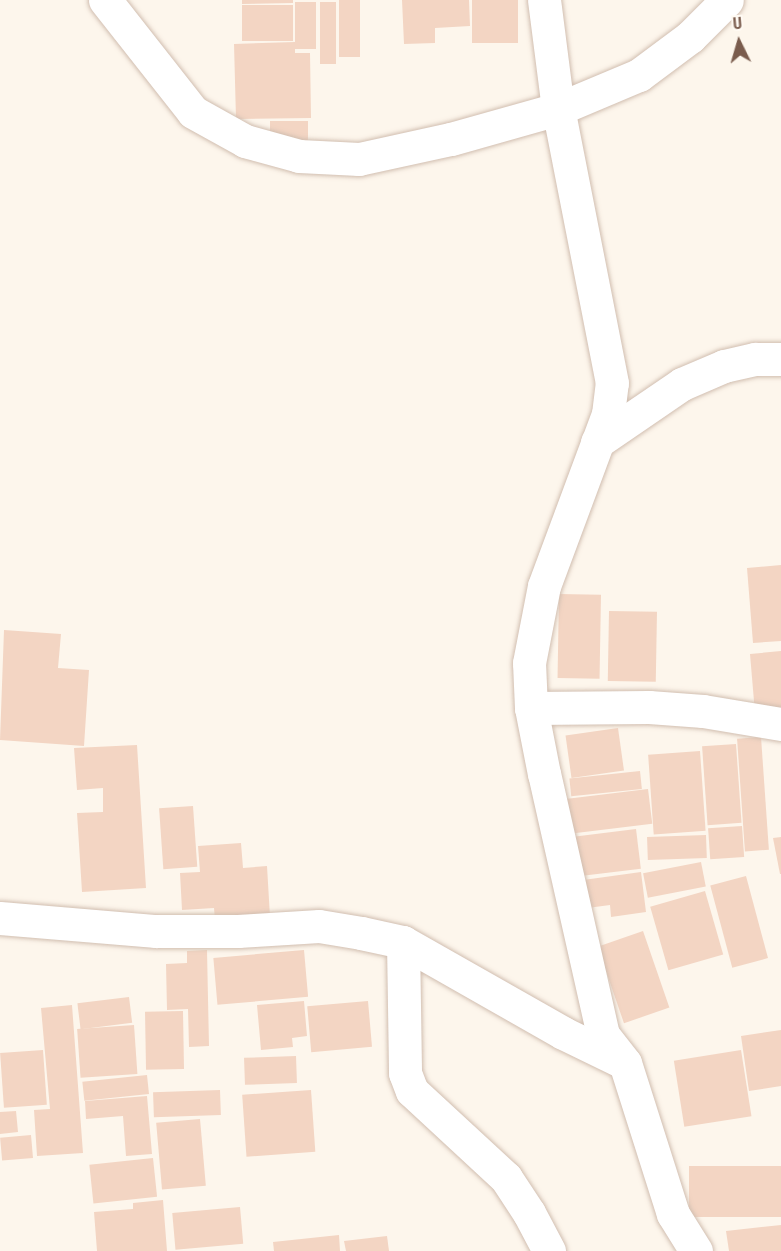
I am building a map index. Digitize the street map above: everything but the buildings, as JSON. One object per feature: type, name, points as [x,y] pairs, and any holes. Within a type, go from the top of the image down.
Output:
[{"type":"street","points":[[105,0],[193,112],[245,141],[299,156],[359,159],[451,139],[558,109],[639,75],[690,37],[727,0]]},
{"type":"street","points":[[544,0],[558,109],[612,382],[608,414],[544,586],[529,663],[531,708],[546,786],[603,1035],[626,1063],[673,1214],[696,1251]]},
{"type":"street","points":[[597,442],[682,384],[724,366],[755,359],[781,359]]},
{"type":"street","points":[[531,708],[650,707],[703,711],[781,724]]},
{"type":"street","points":[[0,918],[156,931],[238,931],[319,926],[403,942],[562,1034],[626,1063]]},
{"type":"street","points":[[403,942],[405,1073],[412,1091],[506,1178],[529,1213],[549,1251]]}]
